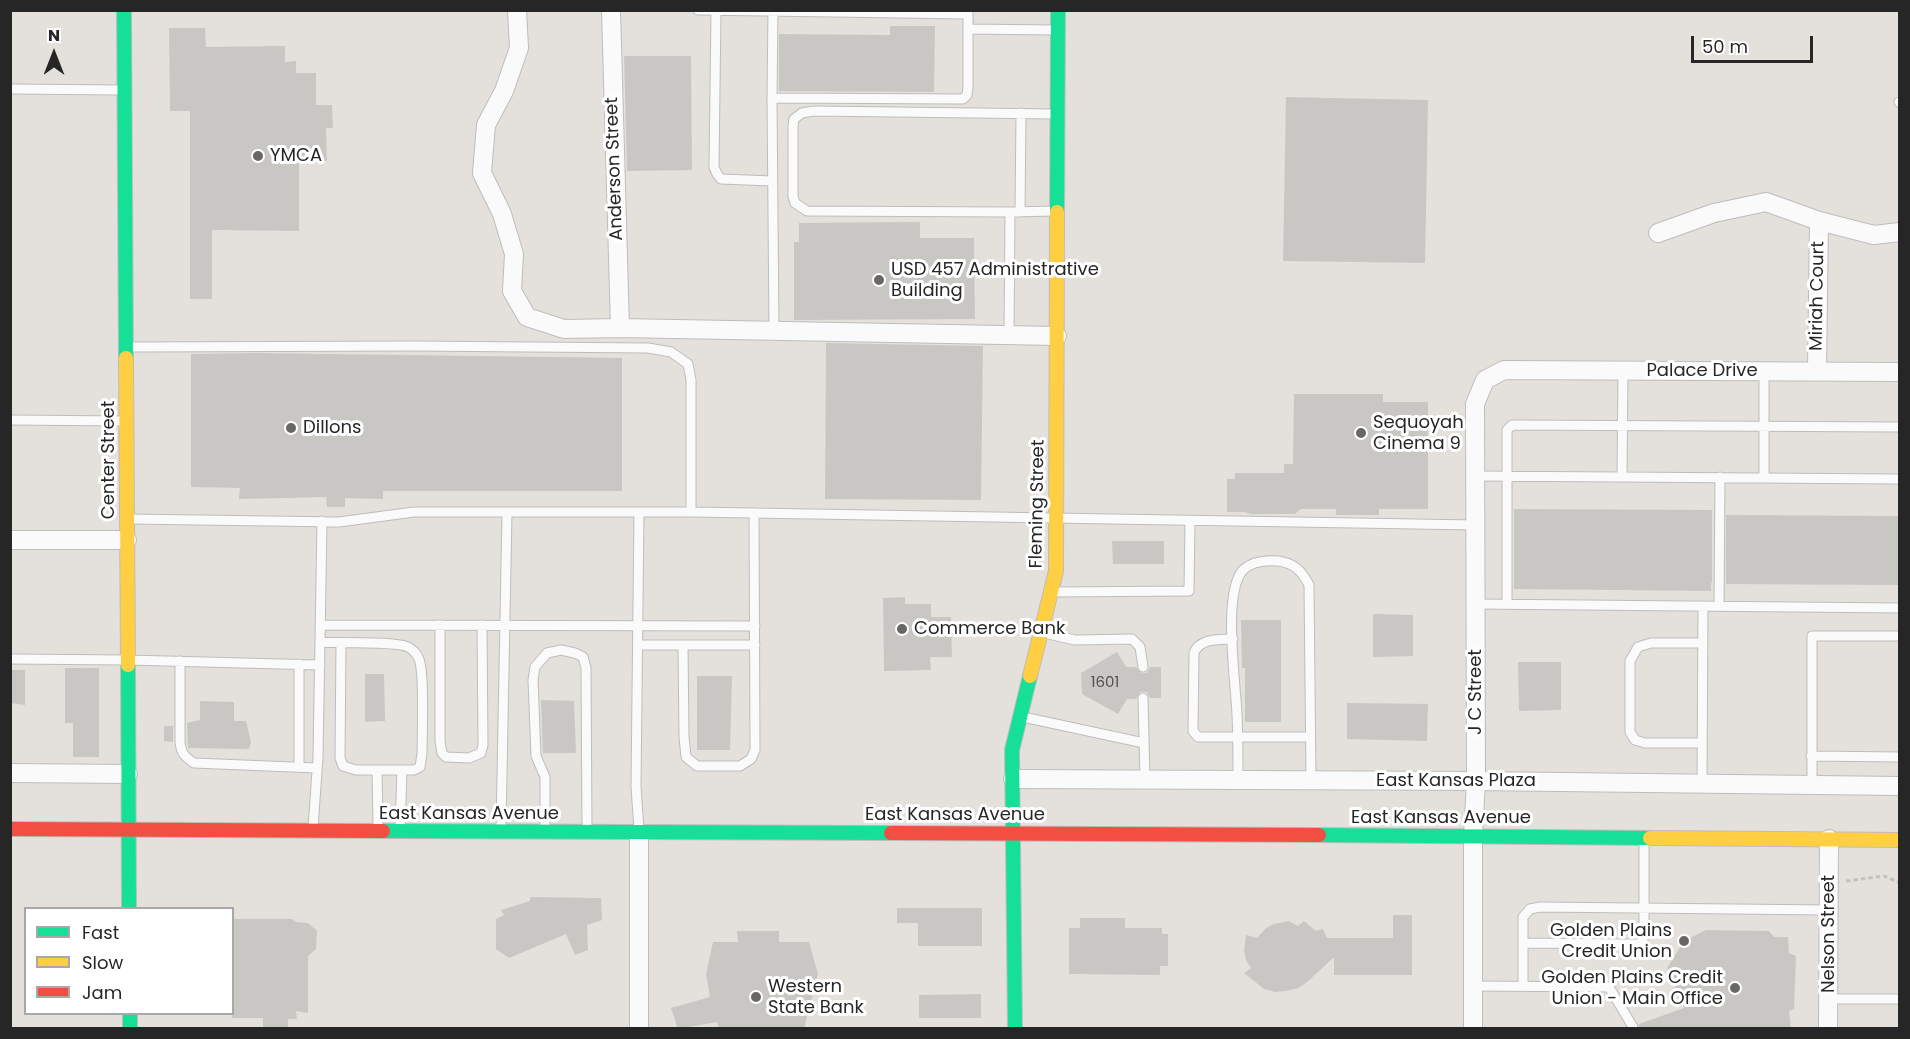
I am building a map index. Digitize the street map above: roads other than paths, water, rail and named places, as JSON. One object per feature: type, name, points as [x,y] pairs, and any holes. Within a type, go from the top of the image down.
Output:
[{"type":"street","name":"Center Street","points":[[124,10],[129,907]]},
{"type":"street","points":[[518,10],[519,48],[504,91],[486,125],[482,173],[502,214],[514,254],[512,291],[527,317],[564,329],[1057,336]]},
{"type":"street","name":"Anderson Street","points":[[611,10],[620,328]]},
{"type":"street","name":"Fleming Street","points":[[1015,1029],[1012,750],[1056,571],[1058,10]]},
{"type":"street","name":"Miriah Court","points":[[1658,233],[1714,213],[1766,202],[1819,221],[1874,235],[1899,232]]},
{"type":"street","name":"Miriah Court","points":[[1817,372],[1819,221]]},
{"type":"street","name":"Palace Drive","points":[[1504,370],[1899,372]]},
{"type":"street","name":"J C Street","points":[[1473,1029],[1473,836],[1476,781],[1475,404],[1485,380],[1504,370]]},
{"type":"street","points":[[10,540],[127,540]]},
{"type":"street","points":[[10,773],[128,774]]},
{"type":"street","name":"East Kansas Plaza","points":[[1013,779],[1899,786]]},
{"type":"street","name":"East Kansas Avenue","points":[[10,829],[1014,833],[1899,840]]},
{"type":"street","points":[[639,833],[639,1029]]},
{"type":"street","name":"Nelson Street","points":[[1828,1029],[1829,839]]},
{"type":"lane","points":[[698,10],[968,12],[968,87],[967,95],[963,99],[772,98]]},
{"type":"lane","points":[[716,11],[714,167],[721,179],[772,181]]},
{"type":"lane","points":[[773,11],[774,331]]},
{"type":"lane","points":[[968,29],[1058,30]]},
{"type":"lane","points":[[10,89],[124,90]]},
{"type":"lane","points":[[1057,211],[807,212],[795,203],[793,196],[793,126],[794,120],[801,113],[814,111],[1058,114]]},
{"type":"lane","points":[[1009,335],[1021,113]]},
{"type":"lane","points":[[126,347],[648,348],[671,352],[688,363],[691,380],[691,512]]},
{"type":"lane","points":[[1622,476],[1623,371]]},
{"type":"lane","points":[[1764,372],[1764,478]]},
{"type":"lane","points":[[10,420],[127,421]]},
{"type":"lane","points":[[1507,604],[1507,430],[1512,425],[1899,428]]},
{"type":"lane","points":[[1475,476],[1899,479]]},
{"type":"lane","points":[[1719,606],[1720,477]]},
{"type":"lane","points":[[127,519],[339,522],[414,512],[691,512],[1476,525]]},
{"type":"lane","points":[[501,832],[507,512]]},
{"type":"lane","points":[[639,512],[636,787],[639,833]]},
{"type":"lane","points":[[683,645],[686,757],[697,766],[740,766],[751,759],[755,750],[754,513]]},
{"type":"lane","points":[[313,831],[320,665],[322,521]]},
{"type":"lane","points":[[1051,592],[1189,591],[1190,521]]},
{"type":"lane","points":[[1238,780],[1232,601],[1235,586],[1243,570],[1259,561],[1279,561],[1293,565],[1304,574],[1309,585],[1311,780]]},
{"type":"lane","points":[[1476,604],[1899,608]]},
{"type":"lane","points":[[1702,783],[1703,606]]},
{"type":"lane","points":[[320,624],[755,626]]},
{"type":"lane","points":[[440,624],[440,741],[442,753],[446,757],[469,758],[481,753],[483,745],[482,624]]},
{"type":"lane","points":[[1041,632],[1075,640],[1132,639],[1140,647],[1143,667]]},
{"type":"lane","points":[[1812,785],[1812,636],[1899,636]]},
{"type":"lane","points":[[1233,639],[1203,642],[1197,645],[1194,653],[1193,731],[1198,737],[1310,737]]},
{"type":"lane","points":[[320,642],[387,643],[408,646],[419,657],[422,672],[422,762],[420,767],[414,770],[356,770],[343,766],[340,758],[341,643]]},
{"type":"lane","points":[[1702,743],[1646,743],[1635,740],[1630,732],[1630,661],[1638,647],[1651,643],[1703,643]]},
{"type":"lane","points":[[638,645],[755,645]]},
{"type":"lane","points":[[545,832],[544,777],[536,756],[533,680],[535,667],[547,653],[561,650],[575,652],[583,657],[586,668],[587,832]]},
{"type":"lane","points":[[10,659],[320,665]]},
{"type":"lane","points":[[180,662],[180,749],[185,757],[194,763],[317,768]]},
{"type":"lane","points":[[299,664],[299,767]]},
{"type":"lane","points":[[1143,698],[1145,779]]},
{"type":"lane","points":[[483,708],[504,708]]},
{"type":"lane","points":[[1020,717],[1144,743]]},
{"type":"lane","points":[[1811,756],[1899,757]]},
{"type":"lane","points":[[377,770],[378,831]]},
{"type":"lane","points":[[400,831],[402,770]]},
{"type":"lane","points":[[1524,943],[1639,944],[1643,940],[1644,837]]},
{"type":"lane","points":[[1523,986],[1523,916],[1530,909],[1540,907],[1829,910]]},
{"type":"lane","points":[[1473,986],[1609,987],[1633,1027]]},
{"type":"lane","points":[[1828,999],[1899,999]]},
{"type":"place","name":"YMCA","points":[[258,156]]},
{"type":"place","name":"USD 457 Administrative Building","points":[[879,280]]},
{"type":"place","name":"Dillons","points":[[291,428]]},
{"type":"place","name":"Sequoyah Cinema 9","points":[[1361,433]]},
{"type":"place","name":"Commerce Bank","points":[[902,629]]},
{"type":"place","name":"Golden Plains Credit Union","points":[[1684,941]]},
{"type":"place","name":"Golden Plains Credit Union - Main Office","points":[[1735,988]]},
{"type":"place","name":"Western State Bank","points":[[756,997]]}]
